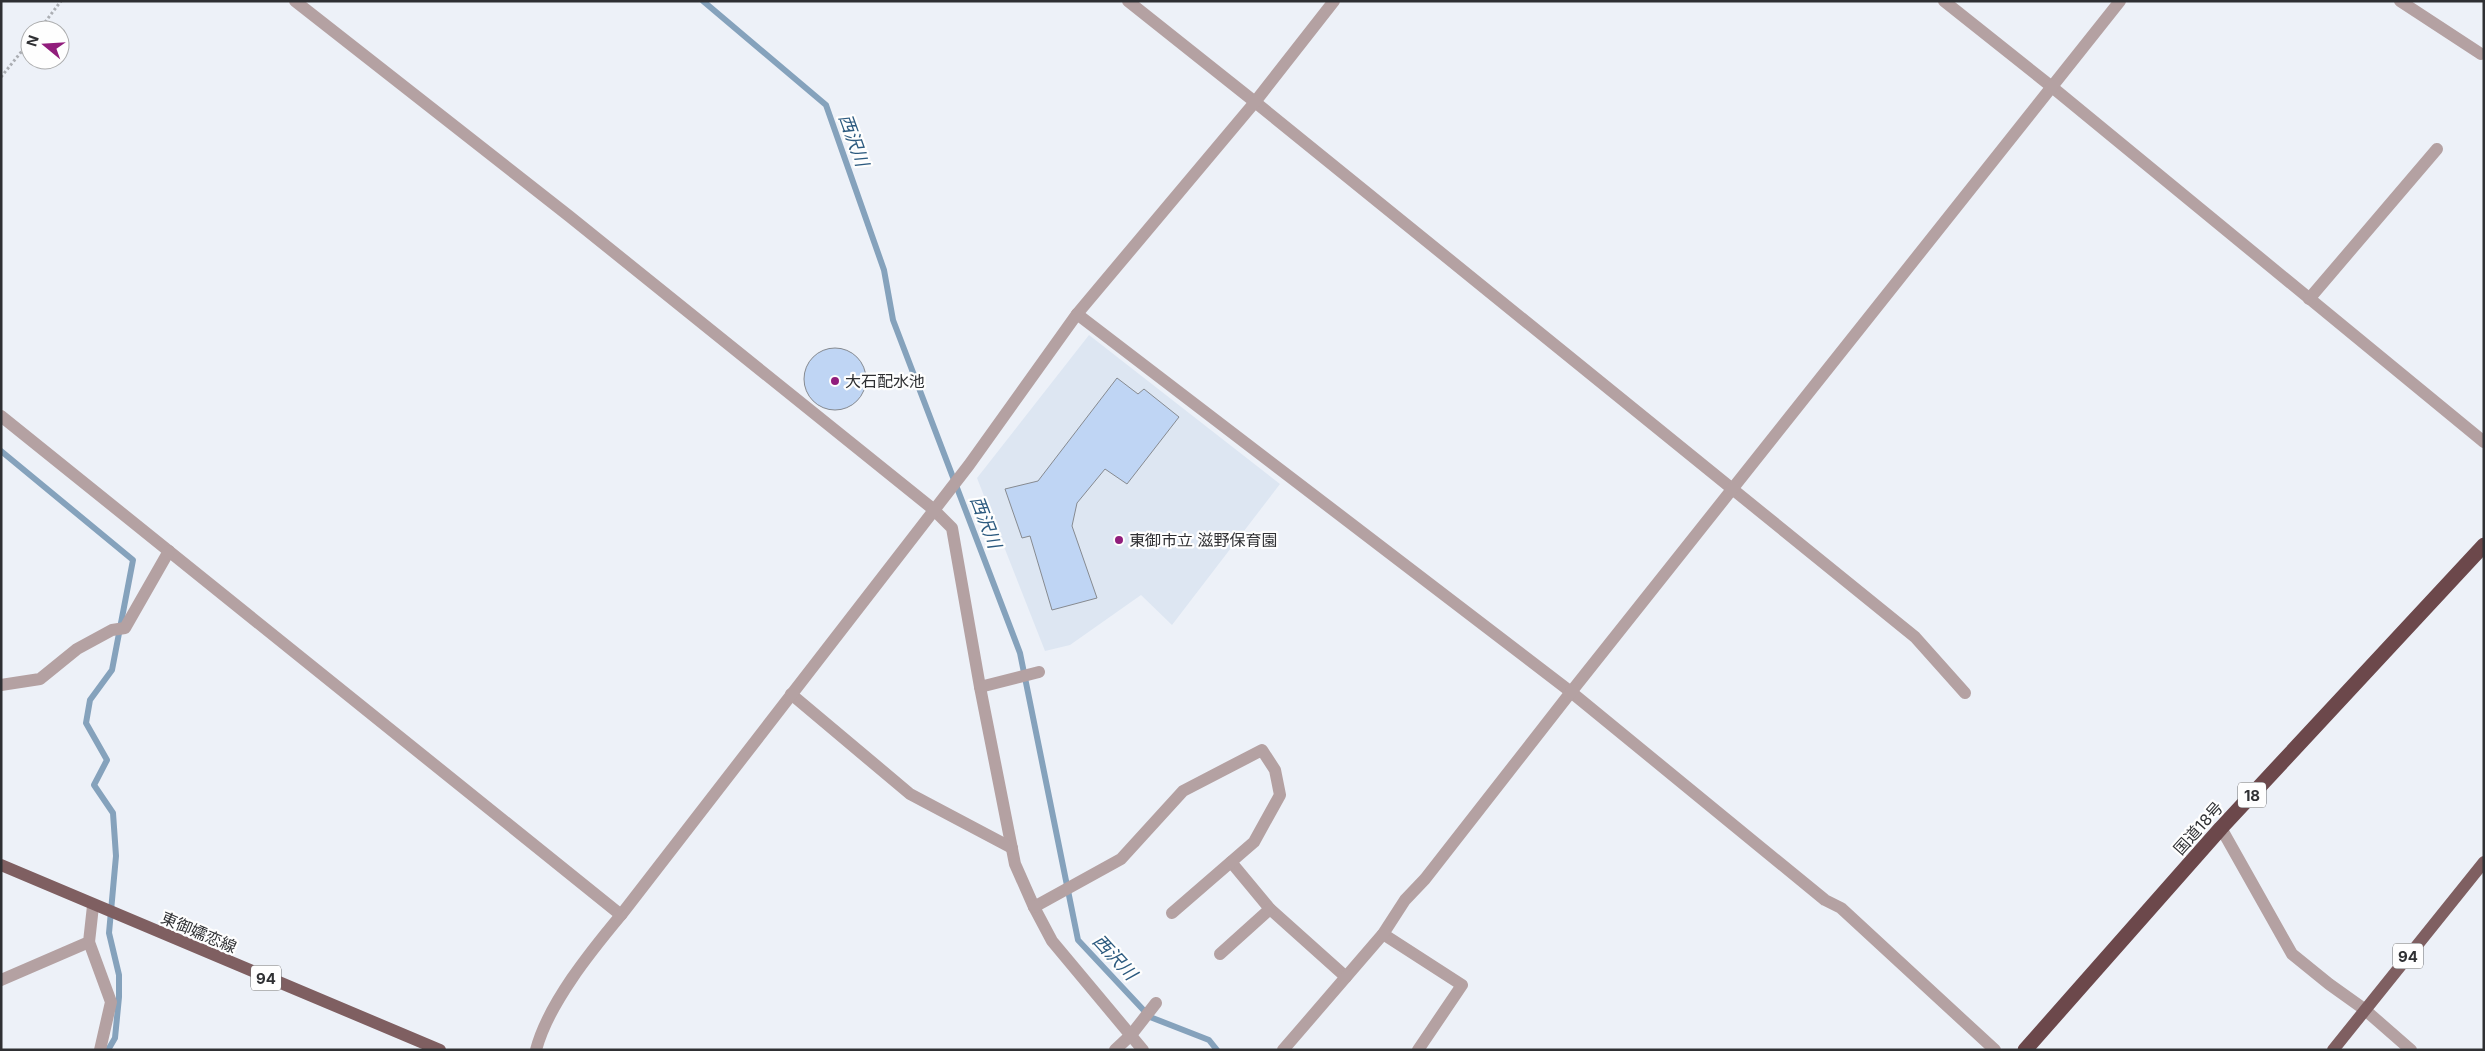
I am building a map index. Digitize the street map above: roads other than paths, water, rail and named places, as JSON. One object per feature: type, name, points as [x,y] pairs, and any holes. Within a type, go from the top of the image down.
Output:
[{"type":"highway","name":"国道18号","points":[[2025,1050],[2221,828],[2484,545]]},
{"type":"main road","name":"94","points":[[2333,1050],[2364,1009],[2484,862]]},
{"type":"main road","name":"東御嬬恋線","points":[[1,866],[440,1050]]},
{"type":"street","points":[[295,1],[569,216],[933,509],[952,528],[980,687],[1015,864],[1052,941],[1143,1050]]},
{"type":"street","points":[[1128,1],[1915,637],[1965,693]]},
{"type":"street","points":[[536,1050],[540,1034],[585,958],[621,915],[933,509],[969,465],[1077,314],[1255,102],[1334,1]]},
{"type":"street","points":[[1944,1],[2052,86],[2484,442]]},
{"type":"street","points":[[1283,1050],[1382,934],[1405,900],[1425,879],[1571,692],[2120,1]]},
{"type":"street","points":[[2400,1],[2481,54]]},
{"type":"street","points":[[2309,298],[2437,149]]},
{"type":"street","points":[[1077,314],[1571,692],[1825,900],[1841,908],[1995,1050]]},
{"type":"street","points":[[1,416],[621,915]]},
{"type":"street","points":[[1,685],[40,679],[77,649],[112,630],[125,628],[169,551]]},
{"type":"street","points":[[980,687],[1039,672]]},
{"type":"street","points":[[791,694],[910,794],[1012,848]]},
{"type":"street","points":[[1034,907],[1121,859],[1183,791],[1262,750],[1275,770],[1280,795],[1254,842],[1172,913]]},
{"type":"street","points":[[2221,828],[2292,954],[2364,1009],[2411,1050]]},
{"type":"street","points":[[1231,862],[1270,909],[1346,976]]},
{"type":"street","points":[[93,906],[89,942],[111,1002],[100,1050]]},
{"type":"street","points":[[1220,954],[1270,909]]},
{"type":"street","points":[[1382,934],[1462,985],[1418,1050]]},
{"type":"street","points":[[1,980],[89,942]]},
{"type":"street","points":[[1115,1050],[1131,1035],[1156,1003]]},
{"type":"waterway","name":"西沢川","points":[[703,1],[826,105],[884,270],[893,320],[1020,653],[1078,940],[1150,1017],[1209,1040],[1217,1050]]},
{"type":"waterway","points":[[1,451],[133,560],[112,670],[90,700],[86,723],[107,760],[94,785],[113,813],[116,856],[109,933],[119,975],[119,997],[115,1038],[108,1050]]},
{"type":"place","name":"大石配水池","points":[[835,381]]},
{"type":"place","name":"東御市立 滋野保育園","points":[[1119,540]]}]
